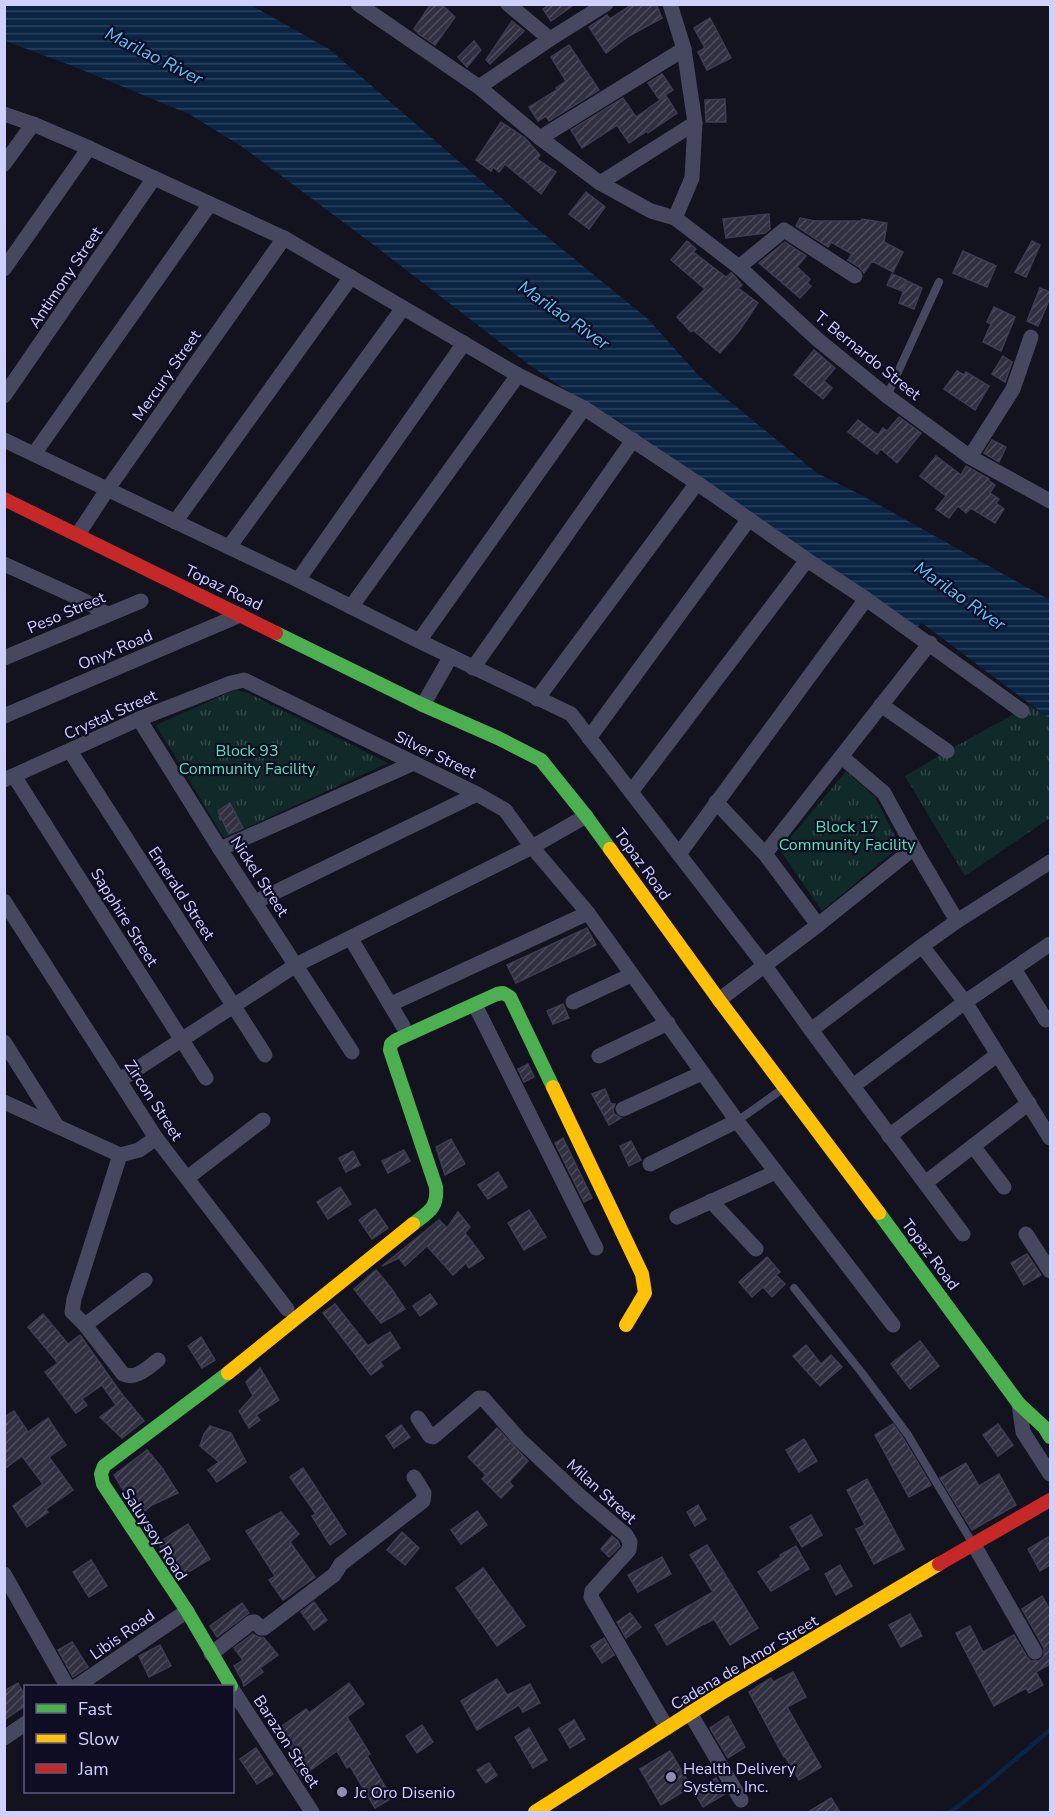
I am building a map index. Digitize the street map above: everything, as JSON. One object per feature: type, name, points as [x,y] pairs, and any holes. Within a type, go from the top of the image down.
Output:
[{"type":"street","name":"T. Bernardo Street","points":[[358,4],[479,87],[540,138],[600,183],[651,211],[675,218],[739,267],[818,339],[887,396],[970,457],[1050,501]]},
{"type":"street","points":[[508,4],[550,39]]},
{"type":"street","points":[[479,87],[606,4]]},
{"type":"street","points":[[670,4],[684,50],[695,123],[692,178],[675,218]]},
{"type":"street","points":[[540,138],[684,50]]},
{"type":"street","points":[[4,114],[89,148],[284,238],[518,375],[584,408],[698,483],[930,643],[1022,711]]},
{"type":"street","points":[[600,183],[695,123]]},
{"type":"street","points":[[4,164],[33,124]]},
{"type":"street","points":[[4,269],[89,148]]},
{"type":"street","name":"Antimony Street","points":[[4,396],[154,178]]},
{"type":"street","points":[[34,454],[210,204]]},
{"type":"street","points":[[739,267],[784,230],[855,276]]},
{"type":"street","name":"Mercury Street","points":[[78,534],[284,238]]},
{"type":"street","points":[[175,522],[351,277]]},
{"type":"street","points":[[229,547],[403,308]]},
{"type":"street","points":[[970,457],[1013,389],[1031,337]]},
{"type":"street","points":[[298,580],[464,343]]},
{"type":"street","points":[[351,606],[518,375]]},
{"type":"street","points":[[418,641],[584,408]]},
{"type":"street","points":[[4,440],[298,580],[473,668],[571,714],[765,966],[963,1234]]},
{"type":"street","points":[[473,668],[633,440]]},
{"type":"street","points":[[537,699],[698,483]]},
{"type":"street","name":"Topaz Road","points":[[4,499],[423,705],[541,760],[586,816],[1019,1404],[1044,1427],[1050,1437]]},
{"type":"street","points":[[589,738],[749,519]]},
{"type":"street","points":[[631,792],[807,560]]},
{"type":"street","points":[[8,569],[83,600],[107,614]]},
{"type":"street","points":[[679,854],[866,599]]},
{"type":"street","name":"Peso Street","points":[[4,658],[141,601]]},
{"type":"street","name":"Onyx Road","points":[[4,716],[240,615]]},
{"type":"street","points":[[765,854],[930,643]]},
{"type":"street","points":[[423,705],[451,656]]},
{"type":"street","name":"Silver Street","points":[[231,683],[244,680],[477,794],[505,810],[532,847],[588,913],[737,1121],[893,1325]]},
{"type":"street","name":"Crystal Street","points":[[9,778],[139,719],[231,683]]},
{"type":"street","points":[[881,705],[946,751]]},
{"type":"street","name":"Nickel Street","points":[[139,719],[220,849],[352,1052]]},
{"type":"street","name":"Emerald Street","points":[[70,751],[264,1055]]},
{"type":"street","points":[[842,757],[884,793],[957,921]]},
{"type":"street","points":[[220,849],[414,763]]},
{"type":"street","name":"Sapphire Street","points":[[9,778],[206,1078]]},
{"type":"street","points":[[255,902],[477,794]]},
{"type":"street","points":[[716,802],[765,854],[818,926]]},
{"type":"street","points":[[120,1080],[296,965],[532,847],[586,816]]},
{"type":"street","points":[[719,999],[818,926],[914,848]]},
{"type":"street","points":[[811,1030],[957,921],[1050,862]]},
{"type":"street","name":"Zircon Street","points":[[4,901],[156,1138],[287,1309]]},
{"type":"street","points":[[391,1004],[588,913]]},
{"type":"street","points":[[351,939],[403,1026]]},
{"type":"street","points":[[853,1086],[964,1002],[1050,944]]},
{"type":"street","points":[[922,946],[964,1002],[1050,1138]]},
{"type":"street","points":[[1014,969],[1046,1020]]},
{"type":"street","points":[[573,1002],[631,975]]},
{"type":"street","points":[[596,1248],[476,1005],[497,994],[504,993],[510,997],[642,1274],[645,1293],[626,1324]]},
{"type":"street","name":"Saluysoy Road","points":[[187,1611],[103,1485],[101,1474],[104,1466],[285,1328],[434,1208],[437,1198],[436,1187],[390,1050],[391,1044],[476,1005]]},
{"type":"street","points":[[599,1056],[668,1023]]},
{"type":"street","points":[[4,1042],[57,1126]]},
{"type":"street","points":[[889,1136],[998,1055]]},
{"type":"street","points":[[623,1109],[702,1073]]},
{"type":"street","points":[[4,1102],[120,1155],[139,1150],[156,1138]]},
{"type":"street","points":[[925,1183],[1029,1103]]},
{"type":"street","points":[[187,1178],[263,1120]]},
{"type":"street","points":[[650,1164],[737,1121]]},
{"type":"street","points":[[973,1146],[1004,1187]]},
{"type":"street","points":[[120,1155],[74,1299],[72,1312],[123,1374],[129,1377],[137,1375],[158,1360]]},
{"type":"street","points":[[677,1217],[776,1172]]},
{"type":"street","points":[[711,1202],[756,1250]]},
{"type":"street","points":[[1026,1234],[1050,1271]]},
{"type":"street","points":[[85,1325],[145,1280]]},
{"type":"street","name":"Milan Street","points":[[418,1418],[430,1436],[434,1437],[478,1398],[483,1398],[519,1440],[626,1535],[630,1542],[629,1550],[592,1591],[591,1597],[667,1728]]},
{"type":"street","name":"Topaz Road","points":[[1019,1404],[1023,1432],[1050,1474]]},
{"type":"street","points":[[211,1654],[252,1622],[255,1622],[261,1629],[264,1628],[334,1575],[341,1564],[423,1501],[424,1493],[414,1477]]},
{"type":"street","name":"Cadena de Amor Street","points":[[535,1812],[690,1713],[869,1605],[1050,1500]]},
{"type":"street","points":[[974,1545],[1035,1652]]},
{"type":"street","points":[[4,1574],[66,1685]]},
{"type":"street","name":"Barazon Street","points":[[187,1611],[230,1685]]},
{"type":"street","name":"Libis Road","points":[[78,1685],[187,1611]]},
{"type":"street","name":"Barazon Street","points":[[234,1691],[312,1812]]},
{"type":"street","points":[[690,1713],[741,1800]]},
{"type":"street","points":[[4,1738],[24,1724]]},
{"type":"lane","points":[[887,396],[939,282]]},
{"type":"lane","points":[[737,1121],[785,1087]]},
{"type":"lane","points":[[794,1288],[908,1435],[974,1545]]},
{"type":"green space","name":"Block 93 Community Facility","points":[[235,690],[248,693],[388,763],[224,838],[156,725]]},
{"type":"green space","points":[[1030,705],[1050,719],[1050,818],[965,876],[905,776]]},
{"type":"green space","name":"Block 17 Community Facility","points":[[846,771],[875,797],[900,846],[822,911],[780,850]]},
{"type":"water","name":"Marilao River","points":[[4,5],[251,5],[329,49],[529,222],[648,319],[700,377],[817,473],[863,496],[1050,600],[1050,719],[922,623],[916,628],[614,418],[609,420],[528,364],[244,148],[189,114],[5,41]]},
{"type":"building","points":[[431,4],[441,4],[455,17],[435,45],[414,29]]},
{"type":"building","points":[[551,4],[575,4],[551,21],[543,9]]},
{"type":"building","points":[[633,4],[656,4],[662,18],[629,36],[606,53],[589,27],[607,15],[610,19]]},
{"type":"building","points":[[710,18],[731,58],[707,70],[698,52],[705,48],[694,28]]},
{"type":"building","points":[[512,21],[524,31],[490,64],[486,60]]},
{"type":"building","points":[[474,41],[481,50],[467,67],[458,57]]},
{"type":"building","points":[[569,45],[599,90],[549,121],[546,116],[538,121],[529,107],[557,90],[556,88],[566,81],[551,57]]},
{"type":"building","points":[[662,74],[673,90],[659,99],[648,83]]},
{"type":"building","points":[[666,96],[677,113],[629,143],[617,125],[582,148],[571,130],[623,98],[636,117]]},
{"type":"building","points":[[725,99],[726,122],[706,122],[705,100]]},
{"type":"building","points":[[501,122],[525,138],[540,155],[537,159],[556,172],[541,194],[505,164],[499,172],[493,167],[491,171],[476,160]]},
{"type":"building","points":[[586,192],[605,207],[589,229],[569,214]]},
{"type":"building","points":[[769,214],[770,229],[765,233],[726,238],[723,219]]},
{"type":"building","points":[[800,218],[815,221],[861,221],[862,219],[887,223],[884,242],[903,252],[893,272],[872,261],[864,273],[848,260],[852,254],[831,242],[828,247],[796,226]]},
{"type":"building","points":[[687,241],[696,249],[693,252],[726,277],[733,274],[742,285],[738,288],[758,303],[739,331],[720,353],[693,330],[691,332],[677,317],[705,289],[671,260]]},
{"type":"building","points":[[1032,241],[1040,245],[1026,277],[1015,272]]},
{"type":"building","points":[[785,242],[806,256],[797,267],[810,279],[807,283],[811,286],[800,298],[759,263]]},
{"type":"building","points":[[963,251],[996,266],[987,287],[953,273]]},
{"type":"building","points":[[892,274],[906,280],[902,291],[887,285]]},
{"type":"building","points":[[907,281],[922,288],[914,309],[899,303]]},
{"type":"building","points":[[1040,288],[1050,292],[1050,298],[1038,326],[1027,321]]},
{"type":"building","points":[[994,307],[1015,317],[1001,351],[983,342],[991,324],[987,322]]},
{"type":"building","points":[[814,350],[835,368],[824,381],[832,388],[823,399],[794,375]]},
{"type":"building","points":[[1003,356],[1012,362],[1005,382],[992,374]]},
{"type":"building","points":[[957,371],[964,375],[966,372],[989,386],[975,410],[944,389]]},
{"type":"building","points":[[899,417],[921,433],[897,463],[881,449],[877,454],[848,432],[858,420],[878,435],[883,428],[887,431]]},
{"type":"building","points":[[992,440],[1006,447],[999,462],[984,453]]},
{"type":"building","points":[[936,456],[961,475],[966,466],[995,485],[990,493],[999,499],[996,503],[1004,509],[995,523],[971,508],[966,513],[958,506],[949,518],[936,509],[946,496],[920,476]]},
{"type":"building","points":[[230,803],[243,828],[229,834],[218,811]]},
{"type":"building","points":[[587,928],[596,945],[516,983],[507,965]]},
{"type":"building","points":[[563,1004],[569,1018],[553,1024],[547,1011]]},
{"type":"building","points":[[528,1064],[534,1077],[524,1082],[518,1069]]},
{"type":"building","points":[[605,1089],[611,1104],[615,1104],[614,1114],[621,1118],[609,1125],[592,1094]]},
{"type":"building","points":[[563,1138],[592,1198],[584,1202],[555,1143]]},
{"type":"building","points":[[451,1139],[465,1164],[445,1175],[436,1147]]},
{"type":"building","points":[[631,1141],[641,1160],[629,1166],[620,1146]]},
{"type":"building","points":[[404,1150],[410,1161],[388,1173],[382,1161]]},
{"type":"building","points":[[353,1151],[360,1165],[346,1172],[339,1158]]},
{"type":"building","points":[[498,1172],[507,1187],[488,1199],[478,1185]]},
{"type":"building","points":[[340,1187],[351,1204],[328,1219],[317,1202]]},
{"type":"building","points":[[375,1209],[388,1228],[372,1239],[359,1220]]},
{"type":"building","points":[[529,1210],[546,1237],[524,1250],[508,1223]]},
{"type":"building","points":[[458,1212],[470,1227],[465,1233],[484,1258],[469,1268],[466,1263],[453,1275],[427,1246],[405,1266],[399,1258],[382,1266],[439,1220],[447,1228]]},
{"type":"building","points":[[1027,1254],[1041,1275],[1024,1285],[1011,1263]]},
{"type":"building","points":[[767,1257],[780,1272],[776,1275],[785,1284],[772,1297],[763,1287],[752,1297],[739,1282]]},
{"type":"building","points":[[376,1270],[405,1309],[381,1323],[354,1289]]},
{"type":"building","points":[[430,1294],[437,1304],[420,1316],[413,1306]]},
{"type":"building","points":[[335,1304],[368,1346],[390,1332],[400,1348],[380,1362],[383,1366],[371,1375],[323,1313]]},
{"type":"building","points":[[43,1314],[68,1344],[80,1335],[144,1421],[122,1438],[100,1417],[116,1405],[102,1385],[82,1399],[87,1405],[76,1413],[45,1372],[58,1363],[28,1327]]},
{"type":"building","points":[[201,1337],[215,1360],[202,1368],[188,1346]]},
{"type":"building","points":[[920,1341],[939,1366],[910,1389],[891,1364]]},
{"type":"building","points":[[806,1345],[821,1364],[831,1355],[842,1367],[820,1386],[793,1356]]},
{"type":"building","points":[[260,1368],[279,1400],[256,1415],[260,1420],[249,1428],[239,1411],[253,1396],[246,1382]]},
{"type":"building","points":[[14,1411],[28,1432],[48,1418],[66,1445],[49,1457],[73,1490],[46,1509],[48,1512],[27,1527],[13,1506],[43,1484],[22,1456],[4,1469],[4,1417]]},
{"type":"building","points":[[893,1424],[931,1485],[909,1497],[875,1435]]},
{"type":"building","points":[[998,1424],[1013,1445],[998,1456],[983,1435]]},
{"type":"building","points":[[401,1425],[410,1437],[394,1448],[386,1436]]},
{"type":"building","points":[[210,1426],[231,1433],[246,1462],[217,1482],[208,1470],[219,1462],[200,1446]]},
{"type":"building","points":[[497,1428],[528,1461],[509,1482],[513,1486],[501,1498],[482,1479],[486,1475],[468,1457]]},
{"type":"building","points":[[804,1439],[817,1461],[799,1472],[786,1450]]},
{"type":"building","points":[[147,1450],[178,1493],[152,1505],[139,1516],[114,1475]]},
{"type":"building","points":[[966,1463],[979,1486],[999,1474],[1016,1505],[972,1530],[940,1478]]},
{"type":"building","points":[[303,1468],[346,1534],[330,1545],[312,1516],[316,1514],[290,1477]]},
{"type":"building","points":[[867,1479],[904,1549],[874,1564],[856,1529],[865,1525],[847,1490]]},
{"type":"building","points":[[698,1505],[706,1519],[695,1526],[687,1512]]},
{"type":"building","points":[[477,1511],[487,1525],[461,1544],[451,1530]]},
{"type":"building","points":[[281,1512],[299,1534],[290,1542],[315,1577],[283,1600],[269,1580],[275,1576],[246,1531]]},
{"type":"building","points":[[811,1515],[822,1535],[802,1547],[790,1527]]},
{"type":"building","points":[[188,1524],[210,1559],[180,1577],[158,1543]]},
{"type":"building","points":[[402,1532],[419,1548],[405,1565],[387,1550]]},
{"type":"building","points":[[612,1536],[620,1546],[609,1557],[601,1549]]},
{"type":"building","points":[[1050,1536],[1050,1565],[1040,1571],[1028,1549]]},
{"type":"building","points":[[707,1545],[758,1628],[730,1645],[714,1619],[667,1645],[655,1625],[713,1592],[690,1555]]},
{"type":"building","points":[[796,1546],[809,1569],[771,1591],[758,1572]]},
{"type":"building","points":[[662,1557],[671,1574],[638,1592],[628,1575]]},
{"type":"building","points":[[91,1560],[107,1586],[89,1597],[73,1572]]},
{"type":"building","points":[[840,1565],[852,1586],[836,1595],[825,1574]]},
{"type":"building","points":[[483,1568],[525,1626],[497,1646],[456,1588]]},
{"type":"building","points":[[1042,1596],[1050,1610],[1050,1664],[1036,1672],[1043,1685],[1029,1693],[1026,1688],[994,1706],[956,1633],[970,1626],[983,1652],[1014,1635],[1027,1657],[1031,1661],[1039,1661],[1044,1656],[1044,1648],[1022,1609]]},
{"type":"building","points":[[314,1602],[327,1620],[314,1630],[301,1612]]},
{"type":"building","points":[[242,1603],[249,1613],[217,1637],[210,1626]]},
{"type":"building","points":[[630,1613],[641,1627],[626,1638],[617,1622]]},
{"type":"building","points":[[910,1614],[922,1636],[901,1647],[889,1625]]},
{"type":"building","points":[[253,1634],[264,1638],[278,1655],[260,1668],[263,1672],[244,1686],[234,1666],[243,1660],[234,1648]]},
{"type":"building","points":[[604,1638],[614,1655],[602,1663],[591,1646]]},
{"type":"building","points":[[72,1642],[88,1667],[73,1677],[58,1650]]},
{"type":"building","points":[[160,1645],[171,1666],[149,1677],[139,1656]]},
{"type":"building","points":[[793,1672],[806,1697],[787,1707],[821,1767],[799,1780],[749,1692],[771,1678],[773,1682]]},
{"type":"building","points":[[497,1679],[507,1695],[530,1684],[540,1703],[523,1712],[519,1705],[477,1730],[461,1701]]},
{"type":"building","points":[[18,1683],[24,1694],[24,1706],[4,1720],[4,1691]]},
{"type":"building","points":[[349,1683],[364,1704],[347,1717],[370,1754],[367,1756],[392,1798],[375,1808],[350,1766],[347,1768],[337,1751],[301,1777],[292,1764],[299,1760],[278,1729],[306,1709],[309,1713]]},
{"type":"building","points":[[728,1716],[745,1747],[728,1758],[710,1728]]},
{"type":"building","points":[[574,1720],[585,1739],[570,1748],[559,1729]]},
{"type":"building","points":[[422,1725],[433,1742],[417,1753],[406,1736]]},
{"type":"building","points":[[529,1728],[547,1760],[533,1768],[515,1737]]},
{"type":"building","points":[[256,1748],[273,1774],[257,1784],[240,1759]]},
{"type":"building","points":[[670,1751],[691,1787],[661,1805],[640,1769]]},
{"type":"building","points":[[489,1763],[497,1775],[486,1783],[477,1770]]},
{"type":"building","points":[[716,1778],[725,1794],[703,1807],[694,1791]]},
{"type":"building","points":[[831,1798],[840,1812],[808,1812]]},
{"type":"waterway","points":[[950,1812],[1050,1730]]},
{"type":"traffic: fast","points":[[276,633],[541,760],[610,849]]},
{"type":"traffic: fast","points":[[413,1224],[434,1205],[436,1187],[390,1050],[391,1044],[503,993],[510,997],[553,1087]]},
{"type":"traffic: fast","points":[[879,1213],[1019,1404],[1044,1427],[1050,1437]]},
{"type":"traffic: fast","points":[[228,1373],[104,1466],[101,1474],[103,1484],[187,1611],[230,1685]]},
{"type":"traffic: slow","points":[[610,849],[719,1000],[879,1213]]},
{"type":"traffic: slow","points":[[553,1087],[642,1274],[645,1293],[626,1325]]},
{"type":"traffic: slow","points":[[228,1373],[413,1224]]},
{"type":"traffic: slow","points":[[535,1812],[720,1694],[939,1564]]},
{"type":"traffic: jam","points":[[4,499],[276,633]]},
{"type":"traffic: jam","points":[[939,1564],[1050,1500]]},
{"type":"place","name":"Health Delivery System, Inc.","points":[[671,1777]]},
{"type":"place","name":"Jc Oro Disenio","points":[[342,1792]]}]
